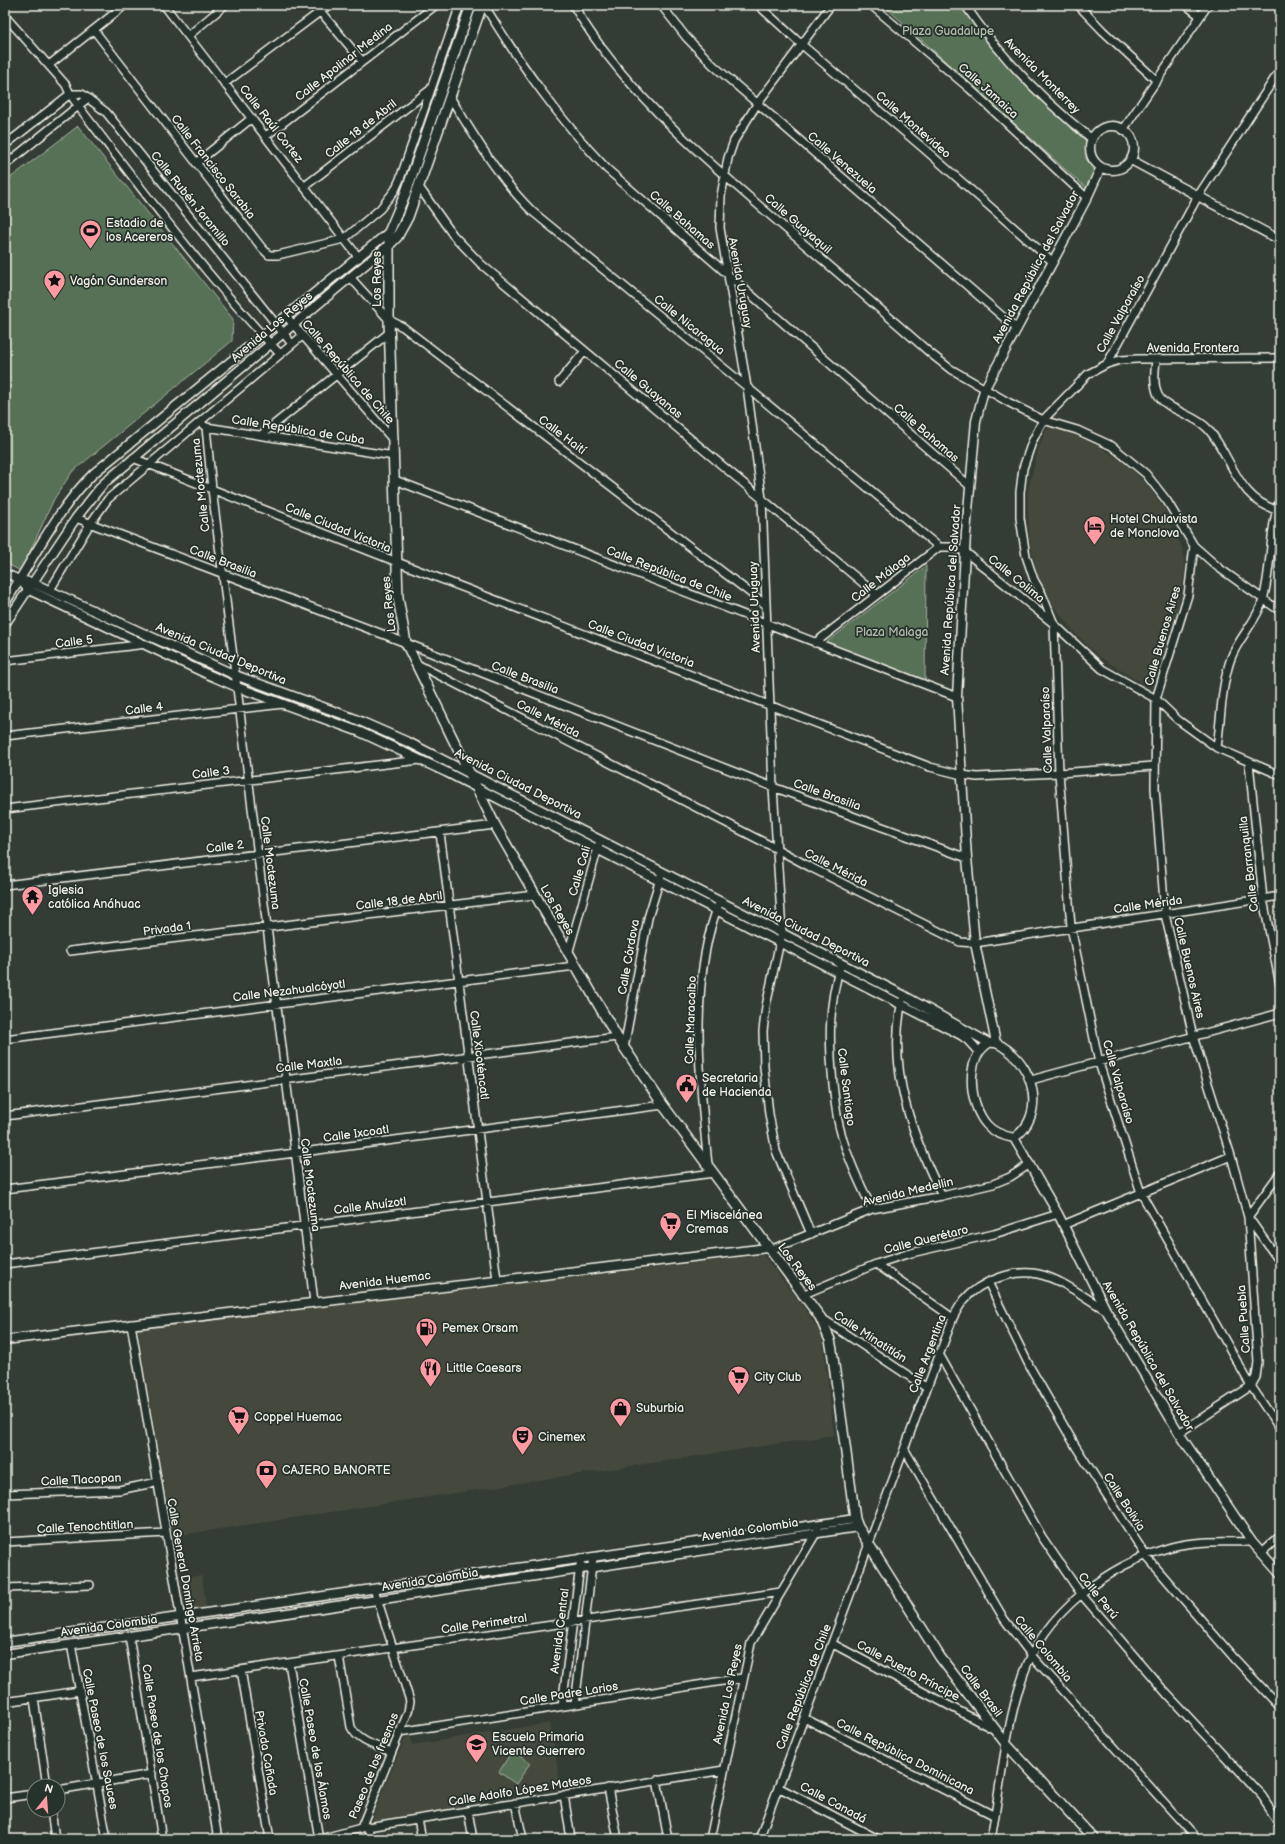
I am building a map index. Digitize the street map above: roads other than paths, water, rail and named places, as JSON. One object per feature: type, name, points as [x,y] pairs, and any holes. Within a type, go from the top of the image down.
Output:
[{"type":"main road","name":"Avenida Los Reyes","points":[[389,232],[406,192],[472,5]]},
{"type":"main road","name":"Avenida Los Reyes","points":[[390,244],[402,229],[419,187],[483,5]]},
{"type":"main road","name":"Los Reyes","points":[[389,232],[389,320],[398,598],[406,643],[471,773],[495,825],[616,1037],[663,1105],[767,1248],[820,1317],[830,1340],[832,1350],[856,1523],[869,1543]]},
{"type":"main road","name":"Calle Brasil","points":[[869,1543],[940,1657],[1007,1745],[1094,1839]]},
{"type":"street","points":[[49,65],[125,5]]},
{"type":"street","name":"Calle Raúl Cortez","points":[[164,5],[359,258]]},
{"type":"street","points":[[188,36],[225,5]]},
{"type":"street","points":[[315,5],[362,61]]},
{"type":"street","points":[[225,83],[330,5]]},
{"type":"street","name":"Calle Apolinar Medina","points":[[266,136],[436,5]]},
{"type":"street","points":[[344,239],[380,209],[395,190],[460,5]]},
{"type":"street","name":"Calle Bahamas","points":[[483,5],[518,59],[576,136],[607,169],[970,486]]},
{"type":"street","name":"Calle Guayaquil","points":[[573,5],[593,37],[633,88],[683,138],[930,353],[949,368],[984,390],[1043,420],[1077,430],[1112,446],[1125,455],[1146,474],[1167,501],[1194,546],[1219,568],[1262,600],[1280,611]]},
{"type":"street","name":"Calle Venezuela","points":[[661,5],[686,37],[713,65],[1017,329]]},
{"type":"street","name":"Calle Montevideo","points":[[758,5],[801,44],[922,146],[1053,262]]},
{"type":"street","name":"Avenida Uruguay","points":[[812,1234],[776,1151],[769,1114],[764,1067],[763,1032],[766,1006],[782,932],[769,705],[762,499],[747,387],[720,228],[719,212],[724,175],[734,141],[757,104],[831,5]]},
{"type":"street","name":"Calle Jamaica","points":[[871,5],[970,89],[1087,198]]},
{"type":"street","name":"Avenida Monterrey","points":[[965,5],[1006,59],[1054,107],[1092,139]]},
{"type":"street","points":[[1078,5],[1103,31],[1157,81]]},
{"type":"street","points":[[1186,5],[1200,16]]},
{"type":"street","points":[[1123,130],[1208,5]]},
{"type":"street","points":[[5,16],[66,85],[78,107],[197,261],[261,335],[280,354]]},
{"type":"street","name":"Calle Francisco Sarabia","points":[[94,30],[262,248],[269,255],[278,255],[344,239]]},
{"type":"street","name":"Calle Valparaíso","points":[[1280,70],[1198,196],[1107,364],[1088,374],[1043,420],[1032,442],[1024,468],[1020,492],[1020,518],[1026,556],[1034,580],[1042,594],[1054,624],[1059,774],[1071,927],[1099,1063],[1141,1193],[1251,1386],[1280,1429]]},
{"type":"street","name":"Calle 18 de Abril","points":[[305,186],[431,89]]},
{"type":"street","points":[[5,145],[70,94]]},
{"type":"street","name":"Calle Rubén Jaramillo","points":[[70,94],[82,94],[106,112],[292,344]]},
{"type":"street","name":"Calle Nicaragua","points":[[450,97],[506,182],[533,212],[747,387],[939,547]]},
{"type":"street","points":[[5,165],[88,98]]},
{"type":"street","points":[[196,163],[252,118]]},
{"type":"street","points":[[1109,127],[1123,130],[1129,134],[1134,147],[1131,160],[1121,168],[1107,170],[1096,163],[1091,152],[1092,139],[1096,133],[1109,127]]},
{"type":"street","points":[[1131,160],[1280,240]]},
{"type":"street","name":"Avenida República del Salvador","points":[[993,1043],[976,943],[967,858],[957,697],[964,551],[976,421],[984,390],[1087,198],[1101,167]]},
{"type":"street","name":"Calle Guayanas","points":[[419,187],[453,235],[481,264],[876,594]]},
{"type":"street","name":"Avenida Los Reyes","points":[[5,603],[62,510],[81,485],[261,335],[359,258],[389,232]]},
{"type":"street","name":"Avenida Los Reyes","points":[[5,624],[76,518],[96,492],[134,458],[390,244]]},
{"type":"street","name":"Calle Haití","points":[[350,277],[389,320],[403,327],[766,605]]},
{"type":"street","name":"Calle República de Chile","points":[[286,316],[292,325],[394,441]]},
{"type":"street","points":[[261,435],[390,332]]},
{"type":"street","points":[[50,590],[90,524],[108,499],[148,464],[203,425],[280,354],[302,336]]},
{"type":"street","points":[[559,382],[585,351]]},
{"type":"street","name":"Avenida Frontera","points":[[1107,364],[1120,360],[1280,358]]},
{"type":"street","points":[[1156,359],[1155,377],[1158,396],[1166,404],[1204,424],[1215,436],[1240,485],[1257,500],[1278,511]]},
{"type":"street","name":"Calle República de Cuba","points":[[203,425],[394,456]]},
{"type":"street","name":"Calle Moctezuma","points":[[203,425],[314,1302]]},
{"type":"street","name":"Calle Ciudad Victoria","points":[[134,458],[397,562],[923,765],[962,775],[998,777],[1059,774],[1154,766]]},
{"type":"street","name":"Calle República de Chile","points":[[395,480],[957,697]]},
{"type":"street","points":[[1217,748],[1223,695],[1231,658],[1257,614],[1262,600],[1280,498]]},
{"type":"street","name":"Calle Brasilia","points":[[76,518],[406,643],[773,787],[967,858]]},
{"type":"street","name":"Calle Buenos Aires","points":[[1194,546],[1188,595],[1156,699],[1154,766],[1165,914],[1193,1036],[1232,1156],[1248,1216],[1280,1262]]},
{"type":"street","points":[[939,547],[951,547],[964,551]]},
{"type":"street","name":"Calle Málaga","points":[[815,643],[876,594],[939,547]]},
{"type":"street","name":"Calle Colima","points":[[964,551],[1054,624]]},
{"type":"street","name":"Avenida Ciudad Deportiva","points":[[5,573],[146,644],[237,686],[360,732],[420,760],[961,1035],[979,1052]]},
{"type":"street","name":"Avenida Ciudad Deportiva","points":[[31,586],[50,590],[235,676],[353,718],[410,743],[720,902],[782,932],[993,1043]]},
{"type":"street","points":[[1054,624],[1102,669],[1156,699],[1178,720],[1217,748],[1280,775]]},
{"type":"street","name":"Calle 5","points":[[5,661],[146,644]]},
{"type":"street","name":"Calle Mérida","points":[[415,663],[810,867],[952,939],[968,944],[1280,896]]},
{"type":"street","name":"Calle 4","points":[[5,736],[285,703]]},
{"type":"street","name":"Calle 3","points":[[5,809],[420,760]]},
{"type":"street","name":"Calle Barranquilla","points":[[1249,763],[1263,899],[1280,985]]},
{"type":"street","name":"Calle 2","points":[[5,885],[440,833],[495,825]]},
{"type":"street","name":"Calle Xicoténcatl","points":[[440,833],[497,1280]]},
{"type":"street","name":"Calle Cali","points":[[568,954],[600,840]]},
{"type":"street","name":"Calle Córdova","points":[[624,1048],[648,918],[658,881],[662,872]]},
{"type":"street","name":"Calle 18 de Abril","points":[[267,928],[534,895]]},
{"type":"street","name":"Calle Maracaibo","points":[[711,1169],[702,1105],[699,1051],[700,1020],[706,951],[716,911],[720,902]]},
{"type":"street","name":"Privada 1","points":[[70,951],[267,928]]},
{"type":"street","name":"Calle Santiago","points":[[841,963],[831,1008],[829,1035],[836,1107],[840,1132],[850,1160],[872,1210]]},
{"type":"street","name":"Calle Nezahualcóyotl","points":[[5,1039],[575,966]]},
{"type":"street","points":[[903,995],[898,1028],[897,1055],[901,1087],[910,1125],[925,1163],[942,1196]]},
{"type":"street","points":[[1031,1080],[1099,1063],[1280,1013]]},
{"type":"street","name":"Calle Maxtla","points":[[5,1116],[616,1037]]},
{"type":"street","points":[[993,1043],[1021,1062],[1031,1080],[1033,1091],[1029,1122],[1022,1132],[1014,1138],[1005,1137],[995,1132],[986,1124],[980,1114],[974,1098],[972,1085],[973,1071],[979,1052],[993,1043]]},
{"type":"street","name":"Calle Ixcoatl","points":[[5,1188],[295,1153],[663,1105]]},
{"type":"street","name":"Avenida República del Salvador","points":[[1014,1138],[1058,1214],[1106,1310],[1179,1434],[1252,1542],[1280,1574]]},
{"type":"street","points":[[1063,1225],[1232,1156]]},
{"type":"street","name":"Avenida Medellin","points":[[767,1248],[775,1248],[872,1210],[942,1196],[1002,1181],[1030,1164]]},
{"type":"street","name":"Calle Ahuízotl","points":[[5,1264],[487,1202],[711,1169]]},
{"type":"street","points":[[1248,1216],[1280,1173]]},
{"type":"street","name":"Calle Querétaro","points":[[802,1295],[876,1264],[907,1254],[994,1234],[1058,1214]]},
{"type":"street","name":"Calle Puebla","points":[[1248,1216],[1258,1362],[1256,1377],[1251,1386]]},
{"type":"street","name":"Avenida Huemac","points":[[5,1340],[767,1248]]},
{"type":"street","points":[[876,1264],[953,1318]]},
{"type":"street","name":"Calle Argentina","points":[[869,1543],[953,1318],[964,1300],[975,1289],[988,1282],[1023,1273],[1038,1274],[1055,1280],[1106,1310]]},
{"type":"street","name":"Calle Bolivia","points":[[988,1282],[1030,1366],[1076,1447],[1146,1556],[1235,1659],[1280,1707]]},
{"type":"street","name":"Calle Minatitlán","points":[[820,1317],[927,1388]]},
{"type":"street","name":"Calle General Domingo Arrieta","points":[[131,1324],[218,1839]]},
{"type":"street","name":"Calle Perú","points":[[939,1354],[1042,1538],[1081,1594],[1166,1693],[1262,1796],[1280,1823]]},
{"type":"street","points":[[1179,1434],[1251,1386]]},
{"type":"street","name":"Calle Colombia","points":[[905,1450],[1004,1619],[1032,1656],[1197,1839]]},
{"type":"street","name":"Calle Tlacopan","points":[[5,1494],[111,1490],[158,1482]]},
{"type":"street","name":"Avenida Los Reyes","points":[[710,1839],[742,1678],[748,1652],[754,1635],[822,1523]]},
{"type":"street","name":"Avenida Colombia","points":[[5,1642],[822,1523],[856,1523]]},
{"type":"street","name":"Avenida Colombia","points":[[5,1654],[580,1569],[816,1532],[856,1523]]},
{"type":"street","name":"Calle Tenochtitlan","points":[[5,1542],[166,1533]]},
{"type":"street","points":[[1261,1553],[1280,1536]]},
{"type":"street","points":[[992,1838],[1007,1745],[1017,1695],[1032,1656],[1046,1631],[1081,1594],[1106,1576],[1146,1556],[1171,1547],[1196,1543],[1252,1542]]},
{"type":"street","name":"Calle República de Chile","points":[[759,1839],[833,1644],[869,1543]]},
{"type":"street","name":"Avenida Central","points":[[575,1704],[593,1557]]},
{"type":"street","name":"Avenida Central","points":[[562,1706],[571,1623],[581,1558]]},
{"type":"street","points":[[5,1588],[90,1585]]},
{"type":"street","points":[[374,1589],[394,1648]]},
{"type":"street","name":"Calle Perimetral","points":[[191,1677],[781,1592]]},
{"type":"street","name":"Calle Paseo de los Chopos","points":[[129,1636],[162,1839]]},
{"type":"street","name":"Calle Paseo de los Sauces","points":[[71,1644],[107,1839]]},
{"type":"street","name":"Calle Puerto Príncipe","points":[[833,1644],[995,1729]]},
{"type":"street","name":"Paseo de los fresnos","points":[[364,1828],[391,1752],[408,1712],[410,1701],[394,1648]]},
{"type":"street","points":[[338,1656],[351,1727],[354,1733],[365,1741],[391,1752]]},
{"type":"street","name":"Calle Paseo de los Álamos","points":[[289,1663],[320,1839]]},
{"type":"street","name":"Privada Cañada","points":[[241,1670],[270,1839]]},
{"type":"street","name":"Calle Padre Larios","points":[[399,1732],[742,1678]]},
{"type":"street","points":[[5,1702],[34,1699],[79,1691]]},
{"type":"street","points":[[34,1699],[46,1778]]},
{"type":"street","name":"Calle República Dominicana","points":[[804,1718],[995,1816]]},
{"type":"street","name":"Calle Adolfo López Mateos","points":[[320,1839],[364,1828],[724,1770]]},
{"type":"street","points":[[66,1789],[152,1774]]},
{"type":"street","points":[[658,1780],[668,1839]]},
{"type":"street","name":"Calle Canadá","points":[[778,1787],[878,1839]]},
{"type":"street","points":[[608,1788],[618,1839]]},
{"type":"street","points":[[5,1798],[26,1795]]},
{"type":"street","points":[[564,1795],[571,1839]]},
{"type":"street","points":[[515,1803],[523,1839]]},
{"type":"street","points":[[468,1811],[474,1839]]},
{"type":"street","points":[[52,1818],[55,1839]]},
{"type":"street","points":[[418,1819],[422,1839]]},
{"type":"street","points":[[364,1828],[370,1839]]},
{"type":"place","name":"Estadio de los Acereros","points":[[91,250]]},
{"type":"place","name":"Vagón Gunderson","points":[[55,300]]},
{"type":"place","name":"Hotel Chulavista de Monclova","points":[[1094,546]]},
{"type":"place","name":"Iglesia católica Anáhuac","points":[[33,916]]},
{"type":"place","name":"Secretaria de Hacienda","points":[[687,1104]]},
{"type":"place","name":"El Miscelánea Cremas","points":[[671,1242]]},
{"type":"place","name":"Pemex Orsam","points":[[427,1348]]},
{"type":"place","name":"Little Caesars","points":[[431,1388]]},
{"type":"place","name":"City Club","points":[[738,1396]]},
{"type":"place","name":"Suburbia","points":[[621,1428]]},
{"type":"place","name":"Coppel Huemac","points":[[239,1436]]},
{"type":"place","name":"Cinemex","points":[[523,1456]]},
{"type":"place","name":"CAJERO BANORTE","points":[[267,1490]]},
{"type":"place","name":"Escuela Primaria Vicente Guerrero","points":[[476,1764]]},
{"type":"park label","name":"Plaza Guadalupe","points":[[948,31]]},
{"type":"park label","name":"Plaza Malaga","points":[[892,632]]}]
